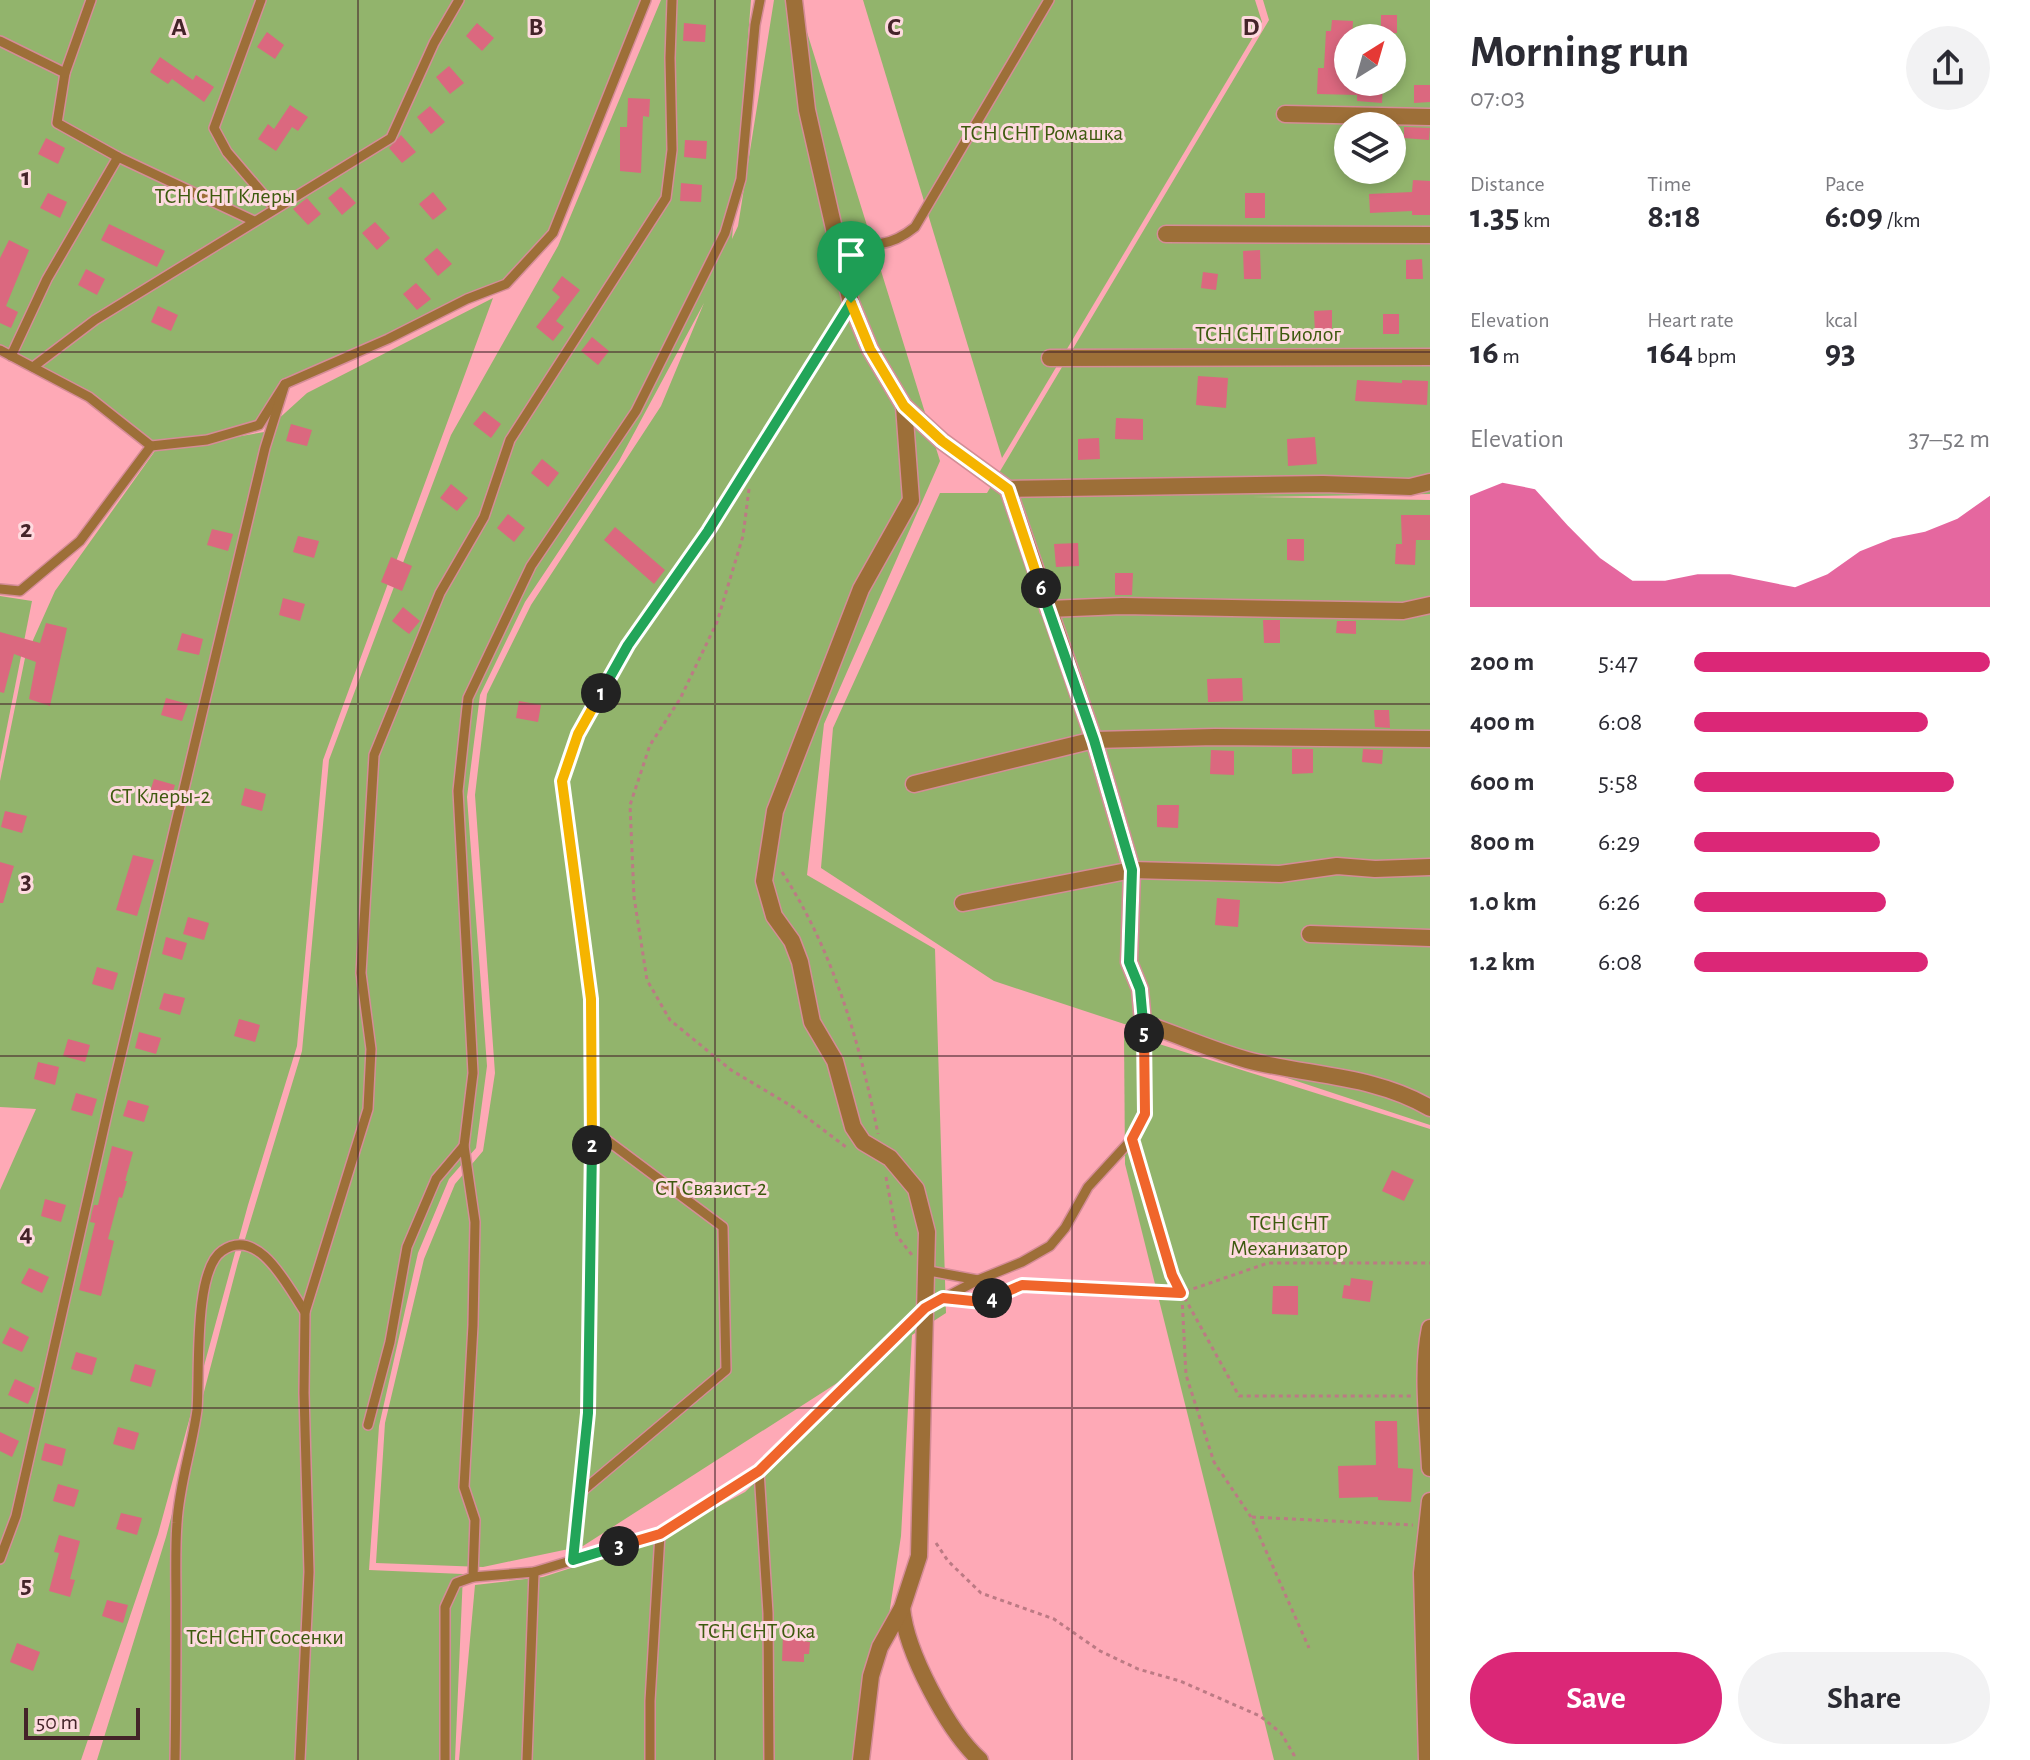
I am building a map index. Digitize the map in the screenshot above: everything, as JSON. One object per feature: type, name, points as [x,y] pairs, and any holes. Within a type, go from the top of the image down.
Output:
[{"type":"street","points":[[794,0],[807,110],[851,303],[870,349],[904,406],[942,441],[1008,489],[1094,740],[1132,870],[1129,962],[1140,989],[1143,1023],[1245,1059],[1309,1074],[1356,1080],[1426,1100]]},
{"type":"street","points":[[1285,114],[1430,117]]},
{"type":"street","points":[[1166,234],[1430,235]]},
{"type":"street","points":[[1050,358],[1430,357]]},
{"type":"street","points":[[861,1760],[871,1676],[880,1647],[902,1608],[919,1556],[927,1232],[916,1189],[890,1158],[863,1142],[853,1127],[835,1061],[812,1022],[800,962],[792,941],[774,916],[764,881],[775,811],[861,589],[911,500],[904,406]]},
{"type":"street","points":[[1008,489],[1323,484],[1410,487],[1430,482]]},
{"type":"street","points":[[1048,609],[1122,606],[1403,611],[1430,605]]},
{"type":"street","points":[[914,784],[1094,740],[1215,737],[1430,739]]},
{"type":"street","points":[[963,903],[1132,870],[1280,874],[1337,866],[1375,869],[1430,867]]},
{"type":"street","points":[[1310,934],[1430,938]]},
{"type":"street","points":[[1430,1328],[1427,1339],[1430,1468]]},
{"type":"street","points":[[1427,1760],[1422,1573],[1430,1501]]},
{"type":"street","points":[[902,1608],[904,1630],[916,1662],[951,1721],[980,1760]]},
{"type":"lane","points":[[91,0],[65,73],[57,123],[118,157],[254,221]]},
{"type":"lane","points":[[261,0],[214,128],[227,152],[275,208]]},
{"type":"lane","points":[[33,367],[95,320],[391,138],[434,43],[459,0]]},
{"type":"lane","points":[[0,350],[89,397],[151,446],[207,440],[259,425],[285,384],[388,339],[467,299],[506,284],[553,233],[646,0]]},
{"type":"lane","points":[[300,1760],[309,1572],[305,1312],[368,1109],[371,1049],[361,973],[374,755],[440,593],[484,517],[510,440],[666,198],[672,150],[672,0]]},
{"type":"lane","points":[[473,1577],[475,1520],[464,1487],[475,1222],[464,1146],[473,1073],[458,791],[468,698],[531,566],[636,411],[725,233],[741,179],[760,0]]},
{"type":"lane","points":[[835,240],[872,246],[898,241],[915,227],[1049,0]]},
{"type":"lane","points":[[0,41],[65,73]]},
{"type":"lane","points":[[11,356],[47,279],[118,157]]},
{"type":"lane","points":[[573,1560],[588,1413],[591,999],[562,781],[578,734],[628,645],[708,531],[851,303]]},
{"type":"lane","points":[[0,1559],[16,1516],[112,1090],[265,448],[285,384]]},
{"type":"lane","points":[[0,589],[20,591],[80,541],[151,446]]},
{"type":"lane","points":[[445,1760],[445,1607],[456,1583],[473,1577],[534,1572],[660,1534],[759,1471],[925,1308],[1050,1246],[1065,1228],[1088,1187],[1132,1139],[1145,1114],[1143,1023]]},
{"type":"lane","points":[[580,1493],[726,1370],[723,1227],[592,1129]]},
{"type":"lane","points":[[368,1425],[390,1342],[407,1247],[436,1179],[464,1146]]},
{"type":"lane","points":[[175,1760],[177,1522],[197,1410],[202,1295],[214,1261],[222,1251],[235,1247],[249,1247],[261,1252],[271,1261],[305,1312]]},
{"type":"lane","points":[[924,1270],[978,1280]]},
{"type":"lane","points":[[759,1471],[768,1613],[769,1760]]},
{"type":"lane","points":[[650,1760],[650,1701],[660,1534]]},
{"type":"lane","points":[[527,1760],[534,1572]]},
{"type":"path","points":[[749,489],[743,536],[717,622],[680,699],[650,745],[630,805],[634,897],[647,980],[670,1020],[731,1070],[793,1107],[851,1151]]},
{"type":"path","points":[[768,850],[796,893],[834,971],[870,1096],[897,1236],[924,1270]]},
{"type":"path","points":[[1132,1139],[1172,1275],[1239,1396],[1427,1396]]},
{"type":"path","points":[[943,1298],[982,1302],[1022,1285],[1181,1293],[1268,1263],[1430,1263]]},
{"type":"path","points":[[1181,1293],[1186,1375],[1214,1462],[1251,1517],[1309,1648]]},
{"type":"path","points":[[1251,1517],[1428,1526]]},
{"type":"path","points":[[920,1522],[948,1561],[981,1593],[1054,1619],[1100,1651],[1138,1669],[1180,1681],[1260,1716],[1281,1733],[1294,1760]]},
{"type":"green space","name":"ТСН СНТ Клеры","points":[[0,0],[651,0],[555,227],[506,284],[285,384],[259,425],[151,446],[89,397],[0,349]]},
{"type":"green space","points":[[661,0],[751,0],[732,239],[738,226],[774,0],[797,0],[940,461],[824,724],[807,875],[935,949],[946,1313],[912,1335],[901,1536],[867,1760],[459,1760],[475,1585],[543,1577],[652,1542],[745,1492],[904,1340],[583,1546],[483,1567],[376,1563],[385,1423],[424,1259],[455,1184],[483,1151],[495,1073],[475,795],[487,694],[531,605],[661,406],[704,303],[619,461],[525,602],[480,695],[467,797],[487,1066],[476,1148],[449,1179],[418,1253],[379,1426],[369,1570],[463,1574],[455,1760],[97,1760],[166,1537],[238,1262],[302,1051],[329,760],[451,435],[558,246]]},
{"type":"green space","name":"ТСН СНТ Ромашка","points":[[863,0],[1255,0],[1262,22],[1002,458]]},
{"type":"green space","name":"ТСН СНТ Биолог","points":[[1263,0],[1430,0],[1430,494],[1251,497],[1430,500],[1430,1125],[994,981],[821,868],[833,728],[940,493],[987,493],[1269,20]]},
{"type":"green space","name":"СТ Клеры-2","points":[[493,298],[323,760],[297,1046],[248,1205],[158,1534],[81,1760],[0,1760],[0,1190],[36,1109],[0,1107],[0,781],[25,658],[55,591],[155,451],[264,432],[307,393]]},
{"type":"green space","points":[[0,596],[32,601],[0,762]]},
{"type":"green space","name":"ТСН СНТ Механизатор","points":[[1124,1033],[1430,1129],[1430,1760],[1274,1760],[1125,1164]]},
{"type":"building","points":[[1381,15],[1397,15],[1397,24],[1381,24]]},
{"type":"building","points":[[1332,20],[1353,21],[1353,24],[1334,24],[1334,94],[1317,94],[1318,68],[1324,68],[1326,31],[1331,31]]},
{"type":"building","points":[[477,23],[494,38],[482,51],[466,36]]},
{"type":"building","points":[[684,23],[706,25],[705,42],[683,41]]},
{"type":"building","points":[[267,32],[284,45],[275,59],[257,47]]},
{"type":"building","points":[[160,57],[193,80],[196,75],[214,87],[204,102],[172,79],[168,84],[150,72]]},
{"type":"building","points":[[449,66],[464,83],[450,94],[436,77]]},
{"type":"building","points":[[1414,85],[1430,85],[1430,102],[1414,103]]},
{"type":"building","points":[[1357,96],[1382,96],[1382,103],[1357,101]]},
{"type":"building","points":[[628,98],[650,99],[649,117],[643,116],[641,173],[620,171],[620,127],[627,127]]},
{"type":"building","points":[[290,105],[308,117],[298,131],[292,127],[276,151],[258,139],[268,124],[274,129]]},
{"type":"building","points":[[430,106],[445,122],[431,134],[417,117]]},
{"type":"building","points":[[1406,127],[1430,128],[1429,140],[1406,138]]},
{"type":"building","points":[[401,135],[416,152],[402,163],[389,148]]},
{"type":"building","points":[[46,138],[65,148],[58,164],[38,154]]},
{"type":"building","points":[[685,140],[707,141],[706,159],[684,157]]},
{"type":"building","points":[[1413,180],[1430,181],[1430,215],[1412,215],[1412,211],[1370,213],[1369,194],[1412,192]]},
{"type":"building","points":[[681,183],[702,185],[701,202],[680,201]]},
{"type":"building","points":[[341,187],[356,203],[342,215],[328,198]]},
{"type":"building","points":[[433,192],[447,209],[433,220],[419,204]]},
{"type":"building","points":[[48,193],[67,202],[60,218],[40,208]]},
{"type":"building","points":[[1245,193],[1265,193],[1265,218],[1245,218]]},
{"type":"building","points":[[307,198],[321,214],[308,225],[293,209]]},
{"type":"building","points":[[375,222],[390,238],[377,250],[362,233]]},
{"type":"building","points":[[109,224],[165,251],[157,267],[101,240]]},
{"type":"building","points":[[9,240],[29,250],[6,306],[18,312],[11,328],[0,323],[0,258]]},
{"type":"building","points":[[437,248],[452,264],[438,276],[424,259]]},
{"type":"building","points":[[1260,250],[1261,279],[1244,279],[1243,251]]},
{"type":"building","points":[[1422,259],[1423,279],[1406,279],[1406,260]]},
{"type":"building","points":[[86,269],[105,279],[97,295],[78,285]]},
{"type":"building","points":[[1203,272],[1218,274],[1216,290],[1201,288]]},
{"type":"building","points":[[562,276],[580,290],[556,321],[564,327],[553,341],[536,327],[560,297],[552,290]]},
{"type":"building","points":[[416,283],[431,299],[417,310],[403,294]]},
{"type":"building","points":[[158,306],[178,315],[171,331],[151,322]]},
{"type":"building","points":[[1332,310],[1332,332],[1315,333],[1314,311]]},
{"type":"building","points":[[1383,314],[1399,314],[1399,334],[1383,334]]},
{"type":"building","points":[[592,337],[609,351],[598,365],[581,351]]},
{"type":"building","points":[[1198,376],[1228,378],[1226,408],[1196,405]]},
{"type":"building","points":[[1357,380],[1428,381],[1427,405],[1355,401]]},
{"type":"building","points":[[484,411],[501,424],[491,438],[473,424]]},
{"type":"building","points":[[1116,418],[1143,419],[1143,440],[1115,439]]},
{"type":"building","points":[[291,424],[312,430],[307,446],[286,441]]},
{"type":"building","points":[[1315,437],[1317,464],[1288,466],[1287,439]]},
{"type":"building","points":[[1099,438],[1100,459],[1078,460],[1078,439]]},
{"type":"building","points":[[542,459],[559,473],[548,487],[531,473]]},
{"type":"building","points":[[451,484],[468,498],[457,511],[440,498]]},
{"type":"building","points":[[508,514],[525,528],[514,542],[497,528]]},
{"type":"building","points":[[1401,515],[1430,515],[1430,540],[1416,540],[1415,565],[1395,564],[1396,544],[1402,544]]},
{"type":"building","points":[[615,527],[665,570],[654,584],[604,540]]},
{"type":"building","points":[[212,529],[233,534],[228,551],[207,545]]},
{"type":"building","points":[[298,536],[319,541],[314,558],[293,552]]},
{"type":"building","points":[[1287,539],[1304,539],[1304,561],[1287,560]]},
{"type":"building","points":[[1078,543],[1079,566],[1056,567],[1054,544]]},
{"type":"building","points":[[391,557],[412,566],[402,591],[381,582]]},
{"type":"building","points":[[1115,573],[1133,573],[1132,595],[1115,595]]},
{"type":"building","points":[[283,598],[305,604],[300,621],[279,615]]},
{"type":"building","points":[[403,607],[420,621],[409,634],[392,621]]},
{"type":"building","points":[[1263,620],[1280,620],[1280,643],[1264,643]]},
{"type":"building","points":[[1337,621],[1356,621],[1356,634],[1336,633]]},
{"type":"building","points":[[46,623],[67,628],[50,706],[29,699],[36,662],[14,654],[4,693],[0,692],[0,632],[40,643]]},
{"type":"building","points":[[182,633],[203,639],[199,655],[177,650]]},
{"type":"building","points":[[1242,678],[1243,701],[1208,702],[1207,679]]},
{"type":"building","points":[[166,698],[188,704],[182,721],[161,715]]},
{"type":"building","points":[[519,701],[541,705],[538,722],[516,718]]},
{"type":"building","points":[[1374,710],[1389,710],[1390,728],[1375,727]]},
{"type":"building","points":[[1292,749],[1313,749],[1313,773],[1292,774]]},
{"type":"building","points":[[1363,749],[1383,750],[1382,764],[1362,762]]},
{"type":"building","points":[[1211,750],[1234,751],[1234,775],[1210,774]]},
{"type":"building","points":[[154,779],[175,785],[170,801],[149,795]]},
{"type":"building","points":[[245,788],[266,794],[262,811],[241,805]]},
{"type":"building","points":[[1157,805],[1179,805],[1178,828],[1157,827]]},
{"type":"building","points":[[5,811],[27,816],[22,833],[1,827]]},
{"type":"building","points":[[133,855],[154,860],[137,916],[116,910]]},
{"type":"building","points":[[0,862],[14,866],[3,903],[0,903]]},
{"type":"building","points":[[1217,898],[1240,900],[1238,927],[1215,925]]},
{"type":"building","points":[[188,917],[209,923],[204,940],[183,934]]},
{"type":"building","points":[[166,937],[187,943],[182,960],[162,954]]},
{"type":"building","points":[[97,967],[118,973],[113,990],[92,984]]},
{"type":"building","points":[[164,993],[185,998],[180,1015],[159,1009]]},
{"type":"building","points":[[239,1019],[260,1025],[255,1042],[234,1036]]},
{"type":"building","points":[[139,1032],[161,1038],[156,1054],[135,1048]]},
{"type":"building","points":[[68,1039],[90,1045],[85,1062],[63,1056]]},
{"type":"building","points":[[38,1062],[59,1067],[55,1085],[34,1079]]},
{"type":"building","points":[[76,1093],[97,1099],[92,1116],[71,1110]]},
{"type":"building","points":[[128,1100],[149,1106],[144,1122],[123,1116]]},
{"type":"building","points":[[112,1146],[133,1152],[108,1239],[114,1241],[101,1296],[79,1290],[95,1223],[90,1222],[92,1212],[94,1205],[98,1205]]},
{"type":"building","points":[[1392,1170],[1414,1180],[1404,1201],[1382,1191]]},
{"type":"building","points":[[45,1199],[66,1205],[61,1222],[41,1216]]},
{"type":"building","points":[[29,1268],[49,1277],[42,1293],[21,1283]]},
{"type":"building","points":[[1351,1278],[1373,1281],[1370,1302],[1342,1298],[1344,1285],[1350,1286]]},
{"type":"building","points":[[1273,1286],[1298,1286],[1298,1315],[1272,1314]]},
{"type":"building","points":[[10,1327],[29,1337],[22,1352],[2,1343]]},
{"type":"building","points":[[76,1352],[97,1358],[92,1375],[71,1369]]},
{"type":"building","points":[[135,1364],[156,1370],[151,1387],[130,1381]]},
{"type":"building","points":[[15,1379],[35,1388],[28,1404],[8,1395]]},
{"type":"building","points":[[1375,1421],[1397,1421],[1398,1468],[1413,1469],[1411,1502],[1378,1500],[1378,1497],[1339,1498],[1338,1466],[1376,1465]]},
{"type":"building","points":[[118,1427],[139,1433],[134,1450],[113,1444]]},
{"type":"building","points":[[0,1432],[19,1441],[12,1457],[0,1451]]},
{"type":"building","points":[[45,1443],[66,1449],[62,1466],[41,1460]]},
{"type":"building","points":[[58,1484],[79,1490],[74,1507],[53,1501]]},
{"type":"building","points":[[121,1513],[142,1518],[137,1535],[116,1529]]},
{"type":"building","points":[[59,1535],[80,1541],[70,1579],[75,1580],[70,1597],[49,1591],[59,1553],[54,1552]]},
{"type":"building","points":[[107,1600],[128,1605],[123,1623],[102,1616]]},
{"type":"building","points":[[783,1635],[804,1636],[804,1641],[810,1642],[809,1654],[804,1654],[804,1662],[782,1661]]},
{"type":"building","points":[[17,1643],[40,1652],[33,1671],[10,1662]]},
{"type":"route","points":[[851,303],[870,349],[904,406],[942,441],[1008,489],[1094,740],[1132,870],[1129,962],[1140,989],[1145,1114],[1132,1139],[1172,1275],[1181,1293],[1022,1285],[982,1302],[943,1298],[925,1308],[759,1471],[660,1534],[573,1560],[588,1413],[593,1190],[591,999],[562,781],[578,734],[628,645],[708,531],[851,303]]},
{"type":"park label","name":"СТ Связист-2","points":[[711,1188]]},
{"type":"park label","name":"ТСН СНТ Ока","points":[[757,1631]]},
{"type":"park label","name":"ТСН СНТ Сосенки","points":[[265,1637]]}]
